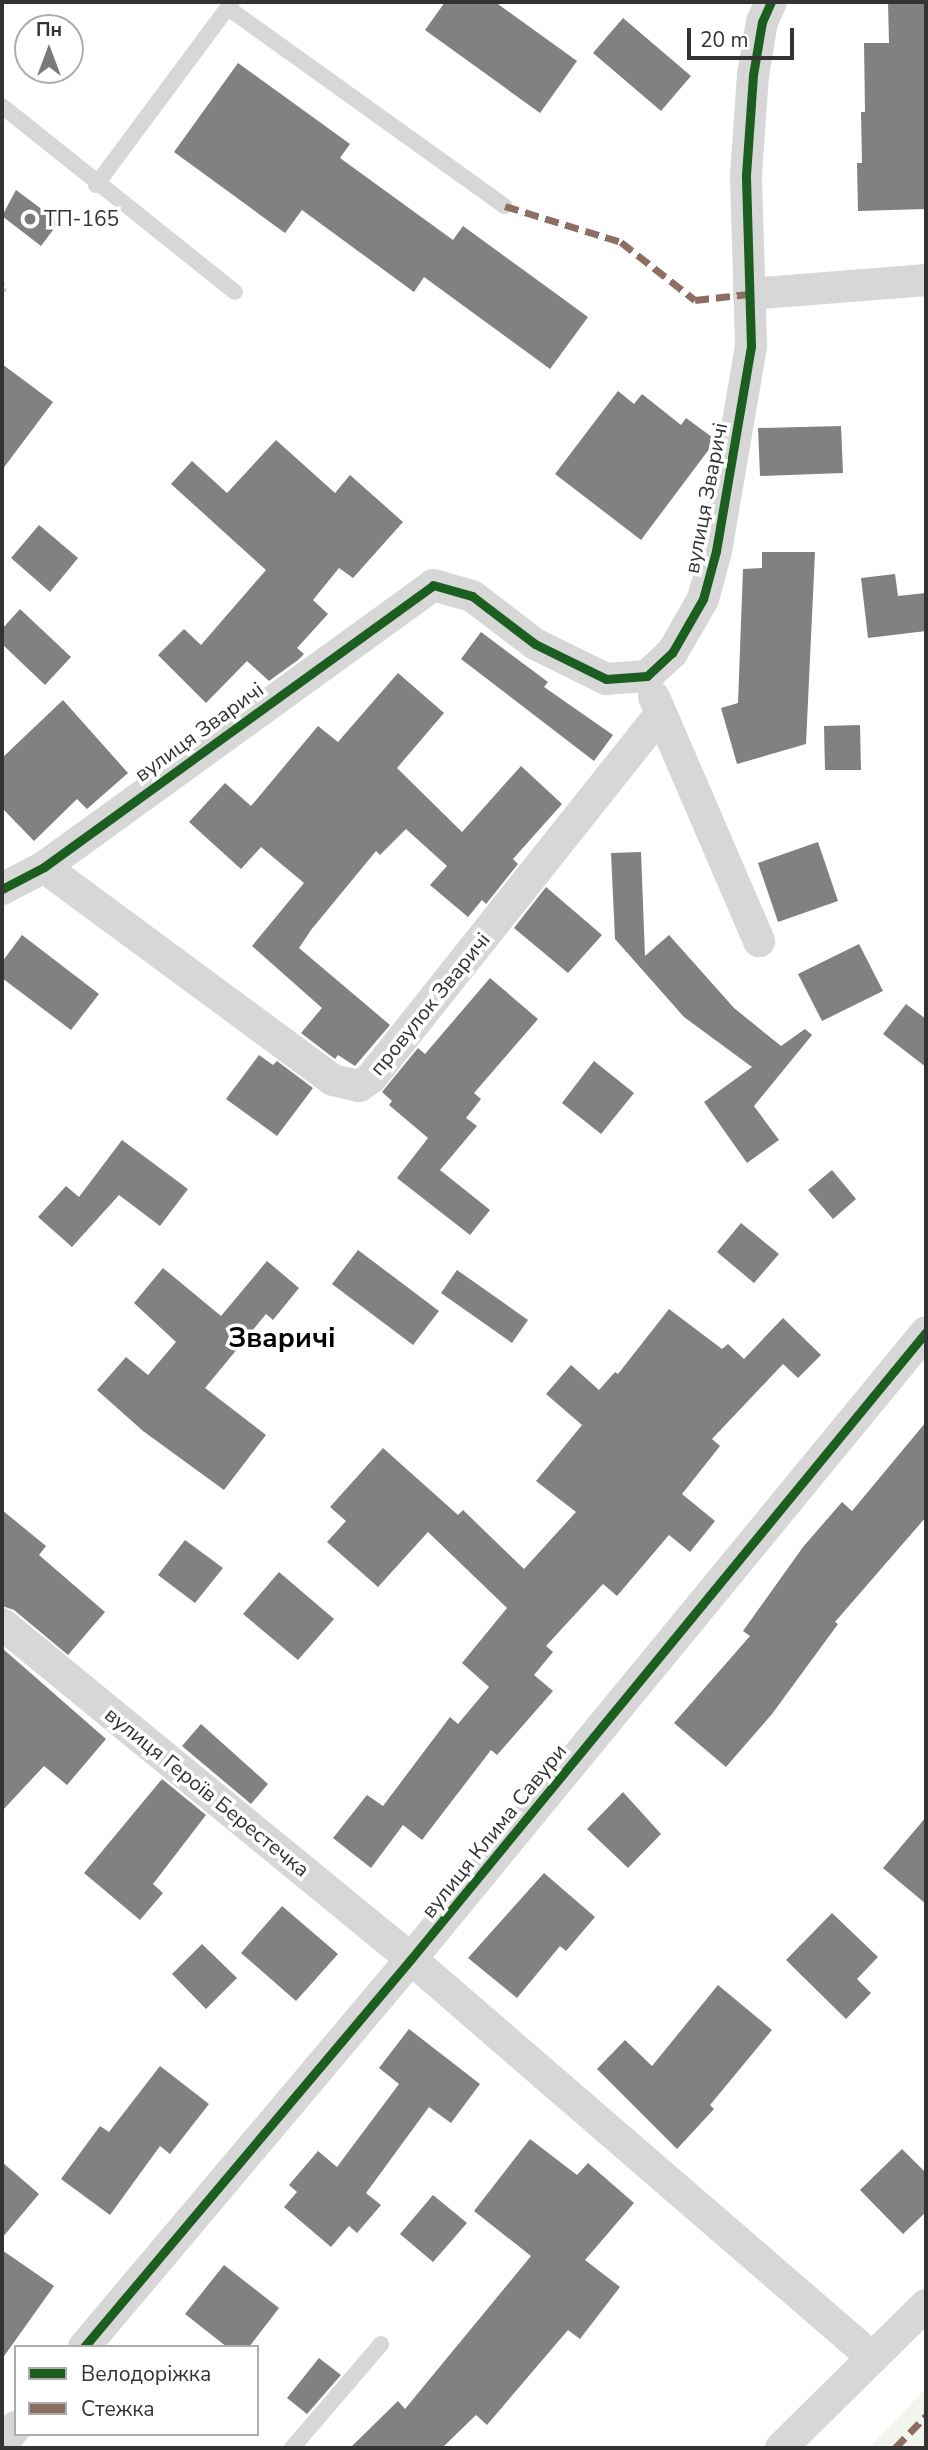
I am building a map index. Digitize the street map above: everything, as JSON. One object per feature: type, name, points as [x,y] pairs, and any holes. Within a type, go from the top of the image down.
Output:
[{"type":"street","name":"вулиця Зваричі","points":[[2,889],[44,867],[433,585],[472,596],[535,644],[580,670],[606,679],[647,676],[673,653],[703,599],[716,551],[751,346],[746,175],[753,75],[762,22],[771,2]]},
{"type":"street","points":[[749,294],[926,280]]},
{"type":"street","points":[[647,676],[660,715],[759,941]]},
{"type":"street","name":"провулок Зваричі","points":[[44,867],[333,1080],[359,1086],[370,1078],[660,715]]},
{"type":"street","name":"вулиця Клима Савури","points":[[86,2345],[411,1959],[926,1332]]},
{"type":"street","name":"вулиця Героїв Берестечка","points":[[2,1625],[411,1959],[873,2358]]},
{"type":"street","points":[[780,2448],[926,2305]]},
{"type":"street","points":[[2,2444],[14,2429]]},
{"type":"lane","points":[[96,185],[230,5],[505,206]]},
{"type":"lane","points":[[2,106],[96,185],[235,292]]},
{"type":"lane","points":[[292,2448],[381,2344]]},
{"type":"path","points":[[2,282],[5,292]]},
{"type":"shaded area","points":[[926,2388],[926,2448],[869,2448]]},
{"type":"building","points":[[445,2],[495,2],[577,61],[540,113],[425,30]]},
{"type":"building","points":[[888,2],[926,2],[926,209],[858,211],[857,163],[862,163],[861,112],[865,112],[864,43],[889,43]]},
{"type":"building","points":[[623,18],[691,76],[661,111],[593,53]]},
{"type":"building","points":[[238,63],[350,144],[340,158],[453,240],[463,226],[588,317],[550,369],[424,277],[414,292],[302,210],[285,233],[174,152]]},
{"type":"building","name":"ТП-165","points":[[16,190],[59,222],[41,246],[2,216]]},
{"type":"building","points":[[2,364],[53,402],[2,470]]},
{"type":"building","points":[[618,391],[634,404],[642,394],[681,425],[686,418],[716,440],[641,540],[555,474]]},
{"type":"building","points":[[841,426],[843,473],[760,476],[758,428]]},
{"type":"building","points":[[276,440],[335,493],[350,475],[403,522],[353,578],[339,568],[313,600],[328,614],[297,648],[304,654],[298,660],[269,681],[247,661],[206,703],[158,655],[184,629],[201,645],[266,570],[171,484],[192,461],[227,493]]},
{"type":"building","points":[[39,525],[78,558],[50,592],[11,558]]},
{"type":"building","points":[[762,552],[815,552],[806,744],[737,764],[721,708],[738,703],[743,569],[762,568]]},
{"type":"building","points":[[895,574],[898,596],[926,593],[926,631],[868,638],[861,578]]},
{"type":"building","points":[[20,609],[71,657],[45,685],[2,644],[2,629]]},
{"type":"building","points":[[481,632],[548,682],[544,687],[613,735],[594,761],[461,659]]},
{"type":"building","points":[[398,673],[444,713],[397,768],[462,832],[521,766],[562,804],[513,859],[518,864],[486,904],[482,900],[468,917],[430,885],[447,866],[406,829],[380,855],[376,851],[311,930],[299,948],[390,1025],[355,1066],[338,1055],[335,1059],[301,1033],[322,1008],[252,946],[304,883],[261,847],[241,869],[189,822],[225,783],[251,806],[318,726],[338,742]]},
{"type":"building","points":[[63,700],[128,773],[87,809],[77,799],[34,841],[2,808],[2,758]]},
{"type":"building","points":[[860,725],[861,770],[825,770],[824,726]]},
{"type":"building","points":[[818,842],[838,901],[778,922],[758,863]]},
{"type":"building","points":[[641,852],[645,956],[669,935],[734,1008],[781,1046],[805,1029],[812,1035],[754,1106],[779,1140],[747,1163],[704,1102],[752,1067],[684,1017],[615,939],[611,853]]},
{"type":"building","points":[[546,887],[602,935],[568,973],[514,928]]},
{"type":"building","points":[[22,935],[99,994],[71,1030],[2,978],[2,962]]},
{"type":"building","points":[[859,944],[883,991],[822,1021],[798,974]]},
{"type":"building","points":[[490,978],[538,1019],[474,1093],[481,1099],[466,1118],[477,1126],[440,1170],[490,1210],[470,1235],[397,1178],[428,1138],[389,1105],[392,1101],[382,1092],[418,1048],[425,1054]]},
{"type":"building","points":[[906,1004],[926,1019],[926,1067],[883,1034]]},
{"type":"building","points":[[259,1055],[273,1065],[277,1061],[313,1088],[277,1136],[226,1099]]},
{"type":"building","points":[[594,1061],[634,1093],[601,1134],[562,1103]]},
{"type":"building","points":[[122,1140],[188,1189],[160,1226],[119,1195],[72,1247],[38,1217],[66,1186],[79,1197]]},
{"type":"building","points":[[832,1170],[856,1199],[833,1219],[808,1190]]},
{"type":"building","points":[[741,1223],[779,1254],[754,1283],[717,1252]]},
{"type":"building","points":[[358,1250],[439,1311],[413,1345],[332,1284]]},
{"type":"building","points":[[267,1261],[299,1288],[273,1320],[266,1314],[205,1388],[266,1435],[224,1490],[143,1431],[97,1390],[126,1357],[148,1375],[176,1342],[134,1303],[163,1268],[221,1316]]},
{"type":"building","points":[[457,1270],[528,1320],[512,1343],[441,1293]]},
{"type":"building","points":[[669,1309],[722,1349],[728,1344],[744,1359],[783,1318],[821,1355],[798,1378],[783,1364],[712,1439],[720,1446],[682,1494],[715,1521],[690,1552],[669,1535],[617,1596],[603,1584],[546,1646],[553,1652],[534,1675],[553,1691],[497,1755],[491,1750],[422,1840],[403,1825],[371,1868],[333,1838],[367,1795],[383,1806],[450,1717],[458,1724],[489,1687],[462,1663],[507,1608],[428,1532],[378,1587],[327,1542],[346,1521],[330,1507],[383,1448],[458,1515],[463,1510],[524,1569],[576,1512],[536,1481],[582,1425],[546,1394],[571,1365],[599,1390],[615,1372],[618,1374]]},
{"type":"building","points":[[926,1422],[926,1517],[835,1622],[838,1624],[772,1714],[726,1767],[674,1723],[750,1636],[743,1631],[803,1547],[842,1502],[852,1511]]},
{"type":"building","points":[[2,1510],[46,1546],[39,1555],[105,1612],[68,1655],[14,1610],[2,1606]]},
{"type":"building","points":[[185,1540],[223,1568],[195,1603],[158,1575]]},
{"type":"building","points":[[279,1572],[334,1619],[298,1660],[243,1614]]},
{"type":"building","points":[[2,1648],[106,1739],[67,1785],[44,1766],[2,1811]]},
{"type":"building","points":[[201,1724],[268,1784],[251,1804],[182,1746]]},
{"type":"building","points":[[162,1779],[206,1815],[153,1884],[163,1893],[140,1920],[84,1873]]},
{"type":"building","points":[[623,1792],[661,1834],[628,1868],[587,1829]]},
{"type":"building","points":[[926,1817],[926,1904],[883,1868]]},
{"type":"building","points":[[544,1873],[595,1917],[566,1951],[560,1946],[517,1998],[468,1958]]},
{"type":"building","points":[[282,1906],[338,1954],[296,2001],[241,1953]]},
{"type":"building","points":[[832,1913],[878,1957],[857,1979],[871,1993],[846,2019],[786,1960]]},
{"type":"building","points":[[202,1944],[237,1978],[206,2009],[172,1974]]},
{"type":"building","points":[[718,1985],[772,2030],[710,2105],[714,2109],[677,2149],[597,2069],[625,2040],[652,2066]]},
{"type":"building","points":[[409,2029],[480,2084],[451,2123],[429,2107],[366,2193],[381,2205],[357,2233],[349,2226],[331,2247],[284,2207],[297,2192],[289,2185],[318,2151],[337,2167],[399,2084],[379,2068]]},
{"type":"building","points":[[160,2066],[209,2104],[170,2154],[160,2146],[110,2215],[61,2179],[100,2126],[109,2132]]},
{"type":"building","points":[[530,2139],[577,2175],[588,2163],[634,2203],[585,2260],[620,2287],[580,2339],[568,2330],[487,2425],[476,2415],[442,2448],[350,2448],[398,2401],[405,2409],[531,2256],[474,2211]]},
{"type":"building","points":[[902,2149],[926,2173],[926,2212],[903,2234],[860,2190]]},
{"type":"building","points":[[2,2162],[39,2194],[2,2238]]},
{"type":"building","points":[[433,2195],[467,2223],[433,2262],[400,2234]]},
{"type":"building","points":[[2,2250],[54,2286],[2,2359]]},
{"type":"building","points":[[224,2265],[279,2308],[251,2345],[224,2345],[185,2314]]},
{"type":"building","points":[[319,2358],[341,2375],[307,2414],[287,2398]]},
{"type":"marked path","points":[[505,206],[621,242],[695,300],[749,294]]},
{"type":"marked path","points":[[895,2448],[926,2416]]},
{"type":"cycle path","points":[[2,889],[44,867],[433,585],[472,596],[535,644],[606,679],[647,676],[672,653],[703,599],[716,551],[751,346],[746,175],[753,75],[762,22],[771,2]]},
{"type":"cycle path","points":[[86,2345],[411,1959],[926,1332]]},
{"type":"place","name":"ТП-165","points":[[30,219]]},
{"type":"district","name":"Зваричі","points":[[282,1338]]}]
